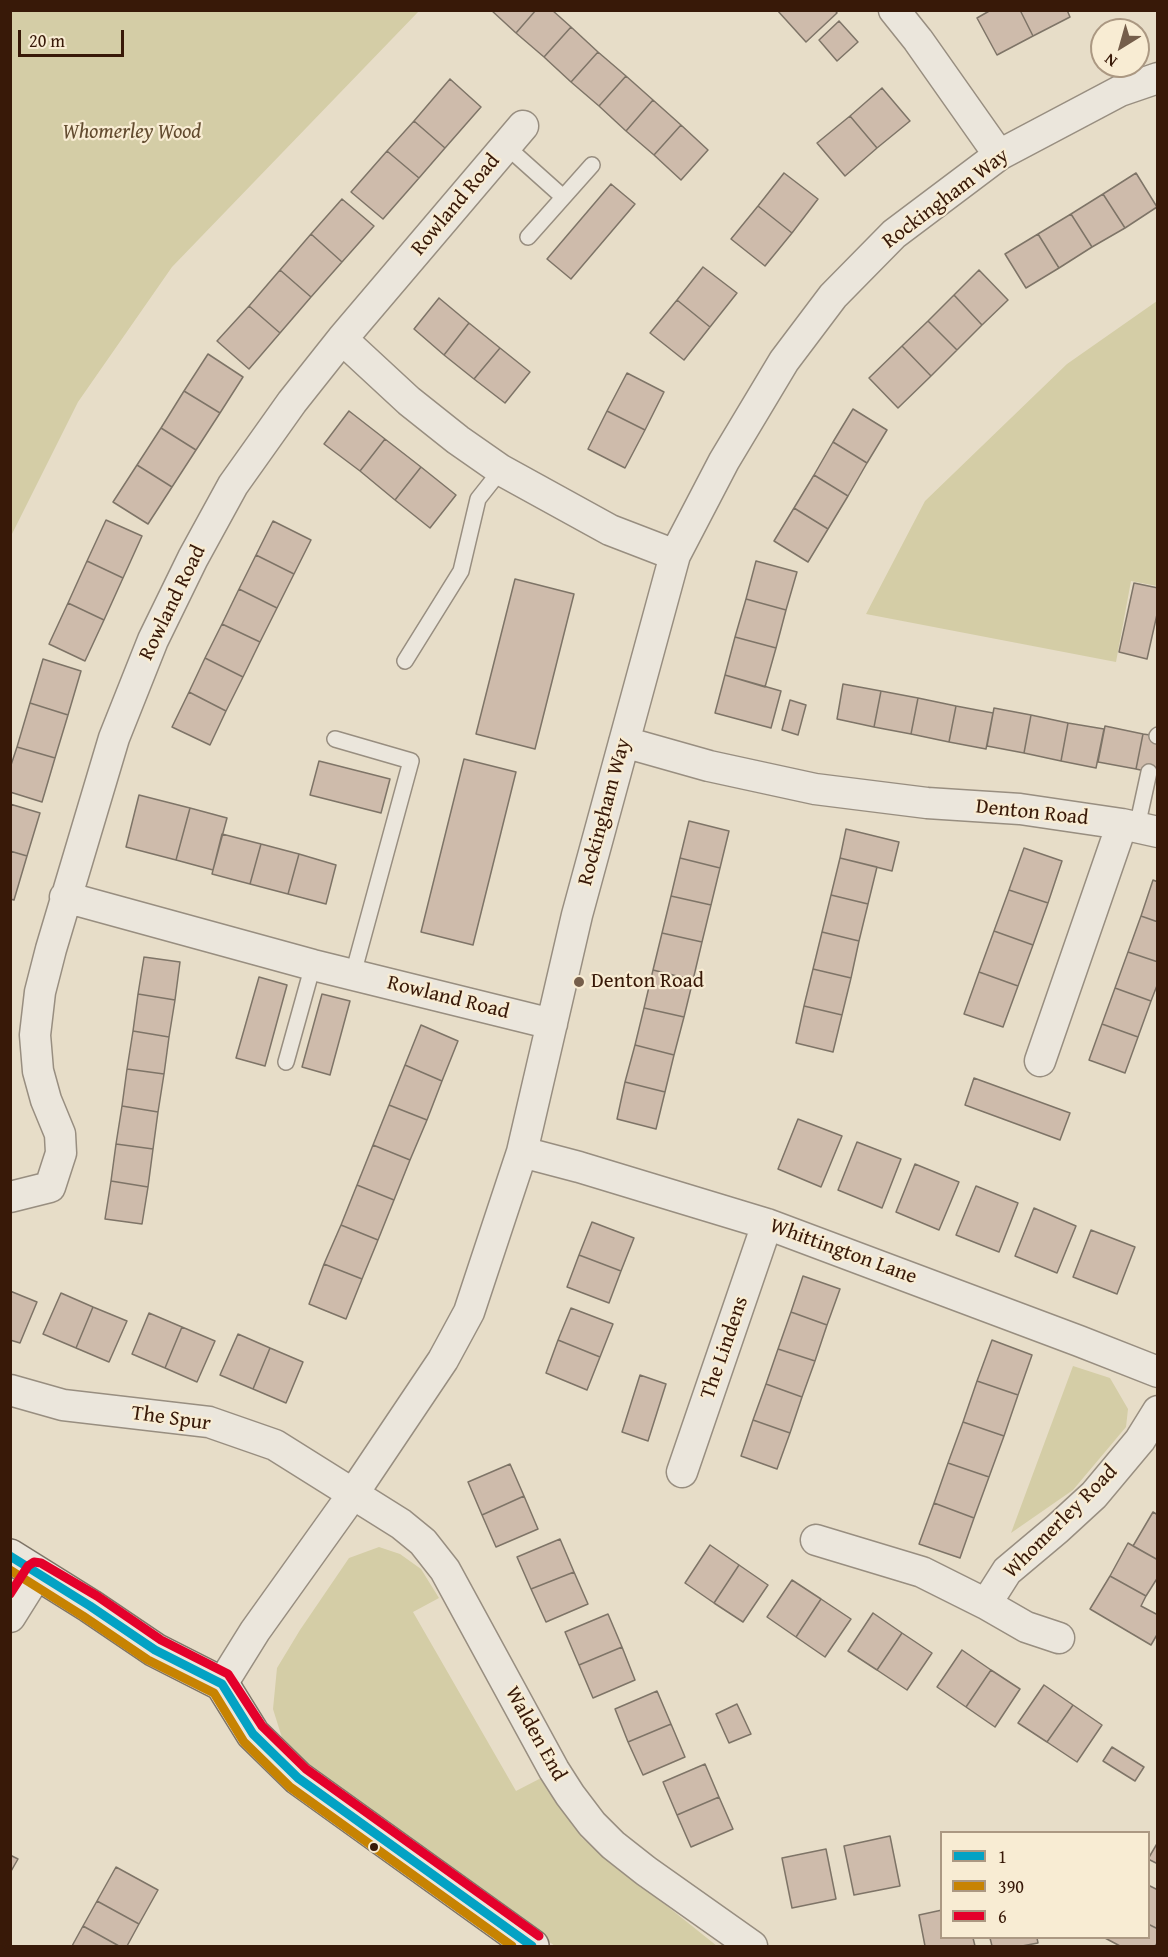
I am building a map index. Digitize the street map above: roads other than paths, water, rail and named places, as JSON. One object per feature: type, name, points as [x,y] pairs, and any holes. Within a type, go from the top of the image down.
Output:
[{"type":"street","points":[[894,10],[918,40],[999,155]]},
{"type":"street","name":"Rockingham Way","points":[[222,1684],[255,1631],[353,1494],[443,1360],[469,1312],[522,1152],[577,915],[675,555],[724,462],[784,361],[833,296],[894,234],[999,155],[1120,91],[1158,78]]},
{"type":"street","name":"Rowland Road","points":[[10,1197],[50,1187],[61,1153],[60,1134],[46,1100],[38,1071],[34,1035],[40,992],[65,897],[114,738],[153,640],[193,558],[233,485],[292,402],[342,339],[515,136]]},
{"type":"street","points":[[342,339],[409,401],[458,440],[501,470],[610,530],[675,555]]},
{"type":"street","name":"Denton Road","points":[[624,742],[709,766],[815,789],[927,803],[1020,809],[1139,828],[1040,1060]]},
{"type":"street","name":"Rowland Road","points":[[65,897],[313,965],[552,1024]]},
{"type":"street","name":"Whittington Lane","points":[[522,1152],[767,1224],[1158,1372]]},
{"type":"street","name":"The Lindens","points":[[682,1472],[767,1224]]},
{"type":"street","name":"The Spur","points":[[10,1390],[63,1405],[209,1422],[275,1445],[353,1494]]},
{"type":"street","name":"Whomerley Road","points":[[986,1604],[1007,1571],[1094,1495],[1140,1440],[1158,1411]]},
{"type":"street","name":"Walden End","points":[[353,1494],[401,1524],[423,1542],[445,1570],[554,1770],[592,1824],[613,1845],[752,1947]]},
{"type":"street","points":[[816,1540],[922,1572],[1026,1627],[1059,1638]]},
{"type":"street","points":[[10,1617],[24,1565],[155,1650],[222,1684],[253,1734],[298,1778],[532,1947]]},
{"type":"lane","points":[[515,136],[563,197]]},
{"type":"lane","points":[[528,237],[592,165]]},
{"type":"lane","points":[[405,661],[461,572],[478,499],[501,470]]},
{"type":"lane","points":[[335,739],[411,761],[353,974]]},
{"type":"lane","points":[[1139,828],[1149,772]]},
{"type":"lane","points":[[286,1062],[313,965]]},
{"type":"place","name":"Denton Road","points":[[579,982]]},
{"type":"park label","name":"Whomerley Wood","points":[[132,133]]}]
